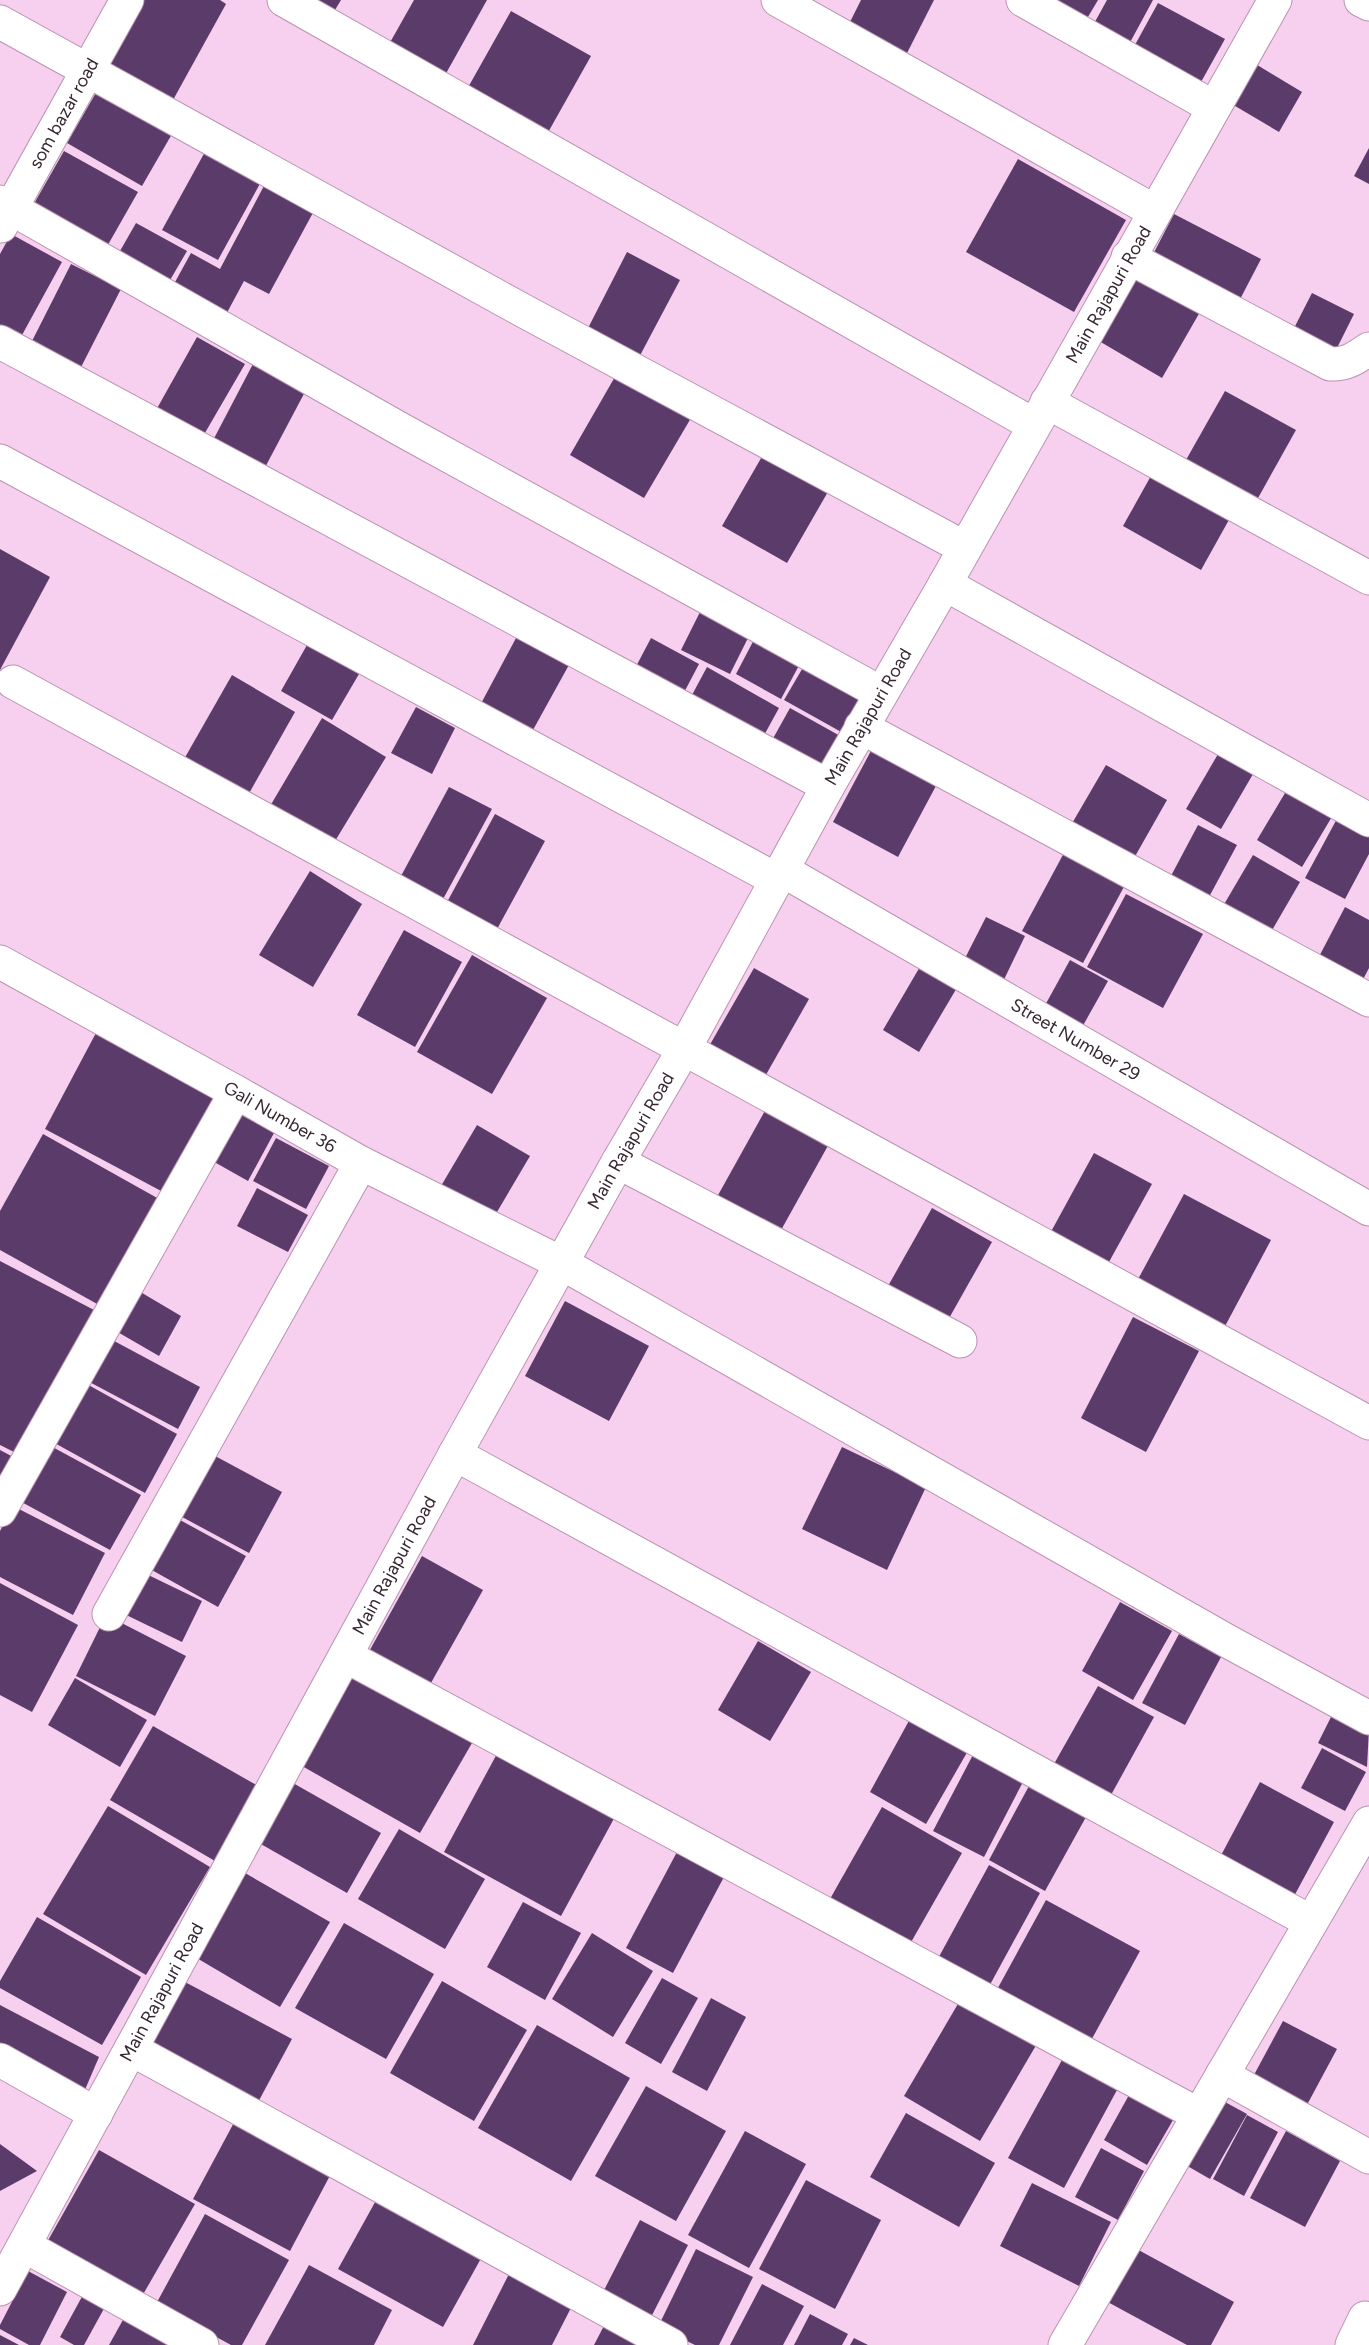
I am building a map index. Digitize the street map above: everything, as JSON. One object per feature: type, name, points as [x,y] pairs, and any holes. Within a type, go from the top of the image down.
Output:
[{"type":"street","name":"som bazar road","points":[[4,213],[127,0]]},
{"type":"street","points":[[284,0],[1040,413],[1369,578]]},
{"type":"street","points":[[778,0],[1154,211]]},
{"type":"street","points":[[1023,0],[1214,107]]},
{"type":"street","name":"Main Rajapuri Road","points":[[0,2289],[252,1823],[618,1162],[684,1049],[861,727],[945,584],[1275,0]]},
{"type":"street","points":[[1361,0],[1369,4]]},
{"type":"street","points":[[0,22],[522,310],[965,548]]},
{"type":"street","points":[[4,213],[881,693]]},
{"type":"street","points":[[1128,257],[1330,364],[1347,362],[1369,349]]},
{"type":"street","points":[[0,342],[828,786]]},
{"type":"street","name":"Street Number 29","points":[[0,461],[780,875],[1369,1209]]},
{"type":"street","points":[[945,584],[1369,820]]},
{"type":"street","points":[[13,682],[1369,1423]]},
{"type":"street","points":[[861,727],[1369,1000]]},
{"type":"street","name":"Gali Number 36","points":[[0,962],[361,1163],[563,1264],[1229,1642],[1369,1718]]},
{"type":"street","points":[[0,1510],[236,1092]]},
{"type":"street","points":[[618,1162],[960,1341]]},
{"type":"street","points":[[110,1614],[361,1163]]},
{"type":"street","points":[[456,1454],[1311,1922]]},
{"type":"street","points":[[346,1656],[1199,2115]]},
{"type":"street","points":[[1065,2345],[1369,1823]]},
{"type":"street","points":[[131,2049],[670,2345]]},
{"type":"street","points":[[0,2060],[96,2114]]},
{"type":"street","points":[[1222,2075],[1369,2157]]},
{"type":"street","points":[[25,2246],[202,2345]]},
{"type":"building","points":[[139,0],[220,0],[226,4],[173,100],[105,62]]},
{"type":"building","points":[[306,0],[341,0],[332,15]]},
{"type":"building","points":[[414,0],[487,0],[444,77],[388,46]]},
{"type":"building","points":[[861,0],[934,0],[904,59],[846,30]]},
{"type":"building","points":[[1048,0],[1098,0],[1082,27]]},
{"type":"building","points":[[1107,0],[1153,0],[1127,48],[1091,29]]},
{"type":"building","points":[[1158,3],[1225,39],[1196,91],[1130,54]]},
{"type":"building","points":[[511,11],[591,56],[546,136],[466,91]]},
{"type":"building","points":[[1254,63],[1302,92],[1279,132],[1230,103]]},
{"type":"building","points":[[101,84],[176,127],[142,186],[67,143]]},
{"type":"building","points":[[1369,148],[1369,184],[1354,176]]},
{"type":"building","points":[[206,150],[262,180],[218,260],[162,230]]},
{"type":"building","points":[[64,151],[138,192],[101,257],[27,216]]},
{"type":"building","points":[[1018,159],[1126,220],[1074,312],[966,252]]},
{"type":"building","points":[[266,182],[315,209],[269,294],[244,281],[222,322],[169,293],[191,253],[220,269]]},
{"type":"building","points":[[1174,214],[1261,259],[1236,307],[1149,262]]},
{"type":"building","points":[[136,223],[187,251],[162,294],[112,265]]},
{"type":"building","points":[[11,234],[62,262],[16,346],[0,337],[0,254]]},
{"type":"building","points":[[627,252],[680,280],[636,363],[584,336]]},
{"type":"building","points":[[71,264],[121,289],[78,373],[29,347]]},
{"type":"building","points":[[1137,275],[1200,312],[1162,378],[1099,341]]},
{"type":"building","points":[[1312,293],[1354,314],[1331,360],[1289,338]]},
{"type":"building","points":[[197,337],[245,364],[202,438],[155,412]]},
{"type":"building","points":[[254,362],[306,390],[261,475],[209,448]]},
{"type":"building","points":[[616,375],[691,418],[644,498],[570,455]]},
{"type":"building","points":[[1225,391],[1296,430],[1253,507],[1182,467]]},
{"type":"building","points":[[764,453],[829,490],[787,563],[722,526]]},
{"type":"building","points":[[1152,474],[1230,518],[1201,570],[1123,526]]},
{"type":"building","points":[[0,549],[50,577],[0,670]]},
{"type":"building","points":[[704,604],[753,628],[730,674],[681,650]]},
{"type":"building","points":[[523,625],[575,654],[528,739],[477,711]]},
{"type":"building","points":[[757,634],[803,658],[781,699],[736,674]]},
{"type":"building","points":[[651,638],[699,664],[679,702],[631,676]]},
{"type":"building","points":[[307,645],[359,674],[332,720],[281,691]]},
{"type":"building","points":[[805,664],[864,697],[843,733],[784,700]]},
{"type":"building","points":[[707,667],[779,708],[757,748],[685,708]]},
{"type":"building","points":[[232,675],[295,712],[243,804],[179,768]]},
{"type":"building","points":[[416,707],[455,728],[432,774],[391,753]]},
{"type":"building","points":[[790,708],[842,737],[818,780],[766,751]]},
{"type":"building","points":[[322,718],[386,757],[329,851],[266,813]]},
{"type":"building","points":[[1225,742],[1260,762],[1221,829],[1186,809]]},
{"type":"building","points":[[872,749],[937,784],[898,857],[833,822]]},
{"type":"building","points":[[1106,765],[1167,800],[1129,867],[1067,832]]},
{"type":"building","points":[[1291,783],[1336,810],[1302,867],[1257,840]]},
{"type":"building","points":[[449,787],[492,809],[436,912],[394,889]]},
{"type":"building","points":[[495,814],[545,841],[490,942],[440,915]]},
{"type":"building","points":[[1339,815],[1369,831],[1369,854],[1345,899],[1305,878]]},
{"type":"building","points":[[1198,825],[1237,845],[1202,910],[1164,889]]},
{"type":"building","points":[[1065,851],[1126,883],[1083,963],[1022,931]]},
{"type":"building","points":[[1253,855],[1300,882],[1264,944],[1216,918]]},
{"type":"building","points":[[310,871],[362,904],[313,987],[259,955]]},
{"type":"building","points":[[1126,894],[1203,934],[1163,1008],[1087,967]]},
{"type":"building","points":[[1345,907],[1369,920],[1369,968],[1356,993],[1312,970]]},
{"type":"building","points":[[986,917],[1025,936],[998,992],[958,972]]},
{"type":"building","points":[[404,930],[462,962],[415,1047],[357,1015]]},
{"type":"building","points":[[472,955],[547,998],[492,1094],[417,1052]]},
{"type":"building","points":[[1070,960],[1108,981],[1076,1038],[1038,1018]]},
{"type":"building","points":[[921,965],[958,986],[919,1052],[883,1030]]},
{"type":"building","points":[[754,968],[809,999],[763,1080],[708,1048]]},
{"type":"building","points":[[97,1031],[216,1094],[163,1192],[45,1129]]},
{"type":"building","points":[[767,1107],[830,1142],[775,1241],[712,1206]]},
{"type":"building","points":[[236,1112],[274,1133],[248,1181],[209,1159]]},
{"type":"building","points":[[477,1125],[530,1156],[494,1217],[441,1186]]},
{"type":"building","points":[[43,1134],[159,1199],[99,1305],[0,1250],[0,1211]]},
{"type":"building","points":[[276,1138],[329,1166],[306,1209],[253,1181]]},
{"type":"building","points":[[1094,1153],[1152,1184],[1104,1271],[1047,1239]]},
{"type":"building","points":[[257,1188],[308,1215],[288,1252],[237,1226]]},
{"type":"building","points":[[1184,1194],[1271,1240],[1223,1330],[1136,1283]]},
{"type":"building","points":[[932,1208],[992,1242],[943,1329],[883,1295]]},
{"type":"building","points":[[0,1261],[96,1311],[20,1455],[0,1445]]},
{"type":"building","points":[[132,1287],[181,1316],[159,1356],[109,1327]]},
{"type":"building","points":[[565,1301],[649,1346],[609,1421],[525,1376]]},
{"type":"building","points":[[1133,1317],[1199,1351],[1146,1452],[1081,1418]]},
{"type":"building","points":[[103,1335],[200,1387],[178,1429],[80,1377]]},
{"type":"building","points":[[83,1382],[177,1434],[145,1493],[51,1441]]},
{"type":"building","points":[[47,1444],[141,1495],[110,1550],[16,1499]]},
{"type":"building","points":[[842,1447],[926,1487],[887,1570],[802,1529]]},
{"type":"building","points":[[0,1450],[17,1459],[0,1492]]},
{"type":"building","points":[[204,1450],[282,1492],[249,1553],[171,1511]]},
{"type":"building","points":[[13,1506],[105,1553],[73,1615],[0,1577],[0,1531]]},
{"type":"building","points":[[169,1514],[246,1556],[218,1607],[141,1564]]},
{"type":"building","points":[[422,1556],[483,1590],[427,1690],[366,1657]]},
{"type":"building","points":[[138,1570],[202,1601],[182,1642],[118,1611]]},
{"type":"building","points":[[0,1583],[78,1625],[32,1712],[0,1695]]},
{"type":"building","points":[[1120,1602],[1172,1631],[1133,1700],[1082,1671]]},
{"type":"building","points":[[106,1615],[186,1656],[155,1716],[76,1676]]},
{"type":"building","points":[[1179,1634],[1221,1657],[1185,1725],[1142,1703]]},
{"type":"building","points":[[758,1641],[811,1672],[770,1741],[718,1710]]},
{"type":"building","points":[[354,1675],[472,1743],[420,1833],[302,1766]]},
{"type":"building","points":[[75,1678],[147,1720],[120,1767],[48,1725]]},
{"type":"building","points":[[1098,1686],[1154,1717],[1111,1795],[1054,1764]]},
{"type":"building","points":[[1334,1711],[1369,1729],[1367,1767],[1318,1743]]},
{"type":"building","points":[[911,1717],[969,1749],[926,1824],[870,1792]]},
{"type":"building","points":[[153,1726],[258,1786],[215,1861],[110,1800]]},
{"type":"building","points":[[1322,1748],[1366,1772],[1345,1811],[1301,1788]]},
{"type":"building","points":[[499,1750],[617,1813],[561,1916],[444,1852]]},
{"type":"building","points":[[975,1751],[1025,1778],[984,1857],[933,1831]]},
{"type":"building","points":[[1260,1782],[1334,1822],[1292,1900],[1218,1861]]},
{"type":"building","points":[[293,1783],[381,1833],[347,1893],[259,1843]]},
{"type":"building","points":[[1029,1786],[1086,1817],[1045,1891],[989,1860]]},
{"type":"building","points":[[108,1806],[210,1867],[146,1975],[43,1914]]},
{"type":"building","points":[[882,1807],[962,1853],[906,1951],[826,1906]]},
{"type":"building","points":[[399,1829],[485,1879],[445,1949],[358,1899]]},
{"type":"building","points":[[678,1850],[725,1875],[673,1973],[626,1948]]},
{"type":"building","points":[[989,1865],[1040,1893],[986,1992],[935,1964]]},
{"type":"building","points":[[245,1873],[330,1922],[280,2007],[195,1957]]},
{"type":"building","points":[[1046,1900],[1140,1951],[1088,2046],[994,1995]]},
{"type":"building","points":[[523,1902],[581,1933],[545,2000],[487,1967]]},
{"type":"building","points":[[37,1917],[141,1977],[102,2045],[0,1988],[0,1981]]},
{"type":"building","points":[[344,1923],[434,1974],[386,2059],[295,2008]]},
{"type":"building","points":[[592,1933],[653,1971],[613,2037],[552,1999]]},
{"type":"building","points":[[662,1978],[698,1998],[661,2064],[625,2043]]},
{"type":"building","points":[[442,1981],[527,2030],[474,2121],[390,2073]]},
{"type":"building","points":[[185,1982],[292,2039],[256,2106],[150,2049]]},
{"type":"building","points":[[962,1997],[1038,2042],[980,2141],[904,2096]]},
{"type":"building","points":[[711,1998],[746,2017],[707,2091],[672,2072]]},
{"type":"building","points":[[0,2005],[99,2057],[81,2099],[0,2054]]},
{"type":"building","points":[[1283,2021],[1337,2049],[1301,2116],[1248,2086]]},
{"type":"building","points":[[537,2025],[630,2078],[571,2181],[478,2128]]},
{"type":"building","points":[[1062,2060],[1117,2090],[1064,2188],[1008,2158]]},
{"type":"building","points":[[646,2086],[726,2131],[676,2221],[595,2176]]},
{"type":"building","points":[[1129,2095],[1173,2120],[1147,2165],[1104,2140]]},
{"type":"building","points":[[1214,2096],[1247,2114],[1210,2179],[1177,2160]]},
{"type":"building","points":[[906,2113],[995,2163],[959,2227],[870,2177]]},
{"type":"building","points":[[1247,2115],[1278,2132],[1244,2196],[1213,2179]]},
{"type":"building","points":[[237,2117],[334,2168],[290,2251],[193,2199]]},
{"type":"building","points":[[745,2131],[806,2164],[749,2268],[688,2235]]},
{"type":"building","points":[[1286,2131],[1340,2161],[1305,2227],[1250,2198]]},
{"type":"building","points":[[0,2144],[37,2171],[0,2191]]},
{"type":"building","points":[[1101,2148],[1144,2171],[1118,2220],[1075,2197]]},
{"type":"building","points":[[99,2150],[195,2204],[141,2298],[46,2244]]},
{"type":"building","points":[[806,2180],[881,2220],[835,2309],[759,2269]]},
{"type":"building","points":[[1032,2183],[1111,2222],[1079,2286],[1000,2246]]},
{"type":"building","points":[[379,2195],[484,2253],[443,2327],[338,2269]]},
{"type":"building","points":[[205,2214],[289,2260],[242,2345],[231,2345],[156,2304]]},
{"type":"building","points":[[640,2220],[688,2245],[649,2321],[601,2296]]},
{"type":"building","points":[[1133,2247],[1234,2302],[1211,2345],[1187,2345],[1104,2300]]},
{"type":"building","points":[[696,2249],[753,2277],[719,2345],[695,2345],[658,2327]]},
{"type":"building","points":[[309,2265],[392,2310],[374,2345],[265,2345]]},
{"type":"building","points":[[512,2268],[575,2300],[552,2345],[473,2345]]},
{"type":"building","points":[[28,2271],[67,2292],[40,2345],[29,2345],[0,2329]]},
{"type":"building","points":[[762,2284],[804,2306],[783,2345],[730,2345]]},
{"type":"building","points":[[84,2293],[106,2305],[84,2345],[74,2345],[60,2337]]},
{"type":"building","points":[[810,2314],[848,2334],[842,2345],[794,2345]]},
{"type":"building","points":[[124,2318],[170,2345],[109,2345]]},
{"type":"building","points":[[608,2318],[660,2345],[594,2345]]},
{"type":"building","points":[[0,2335],[19,2345],[0,2345]]},
{"type":"building","points":[[854,2338],[868,2345],[850,2345]]}]
